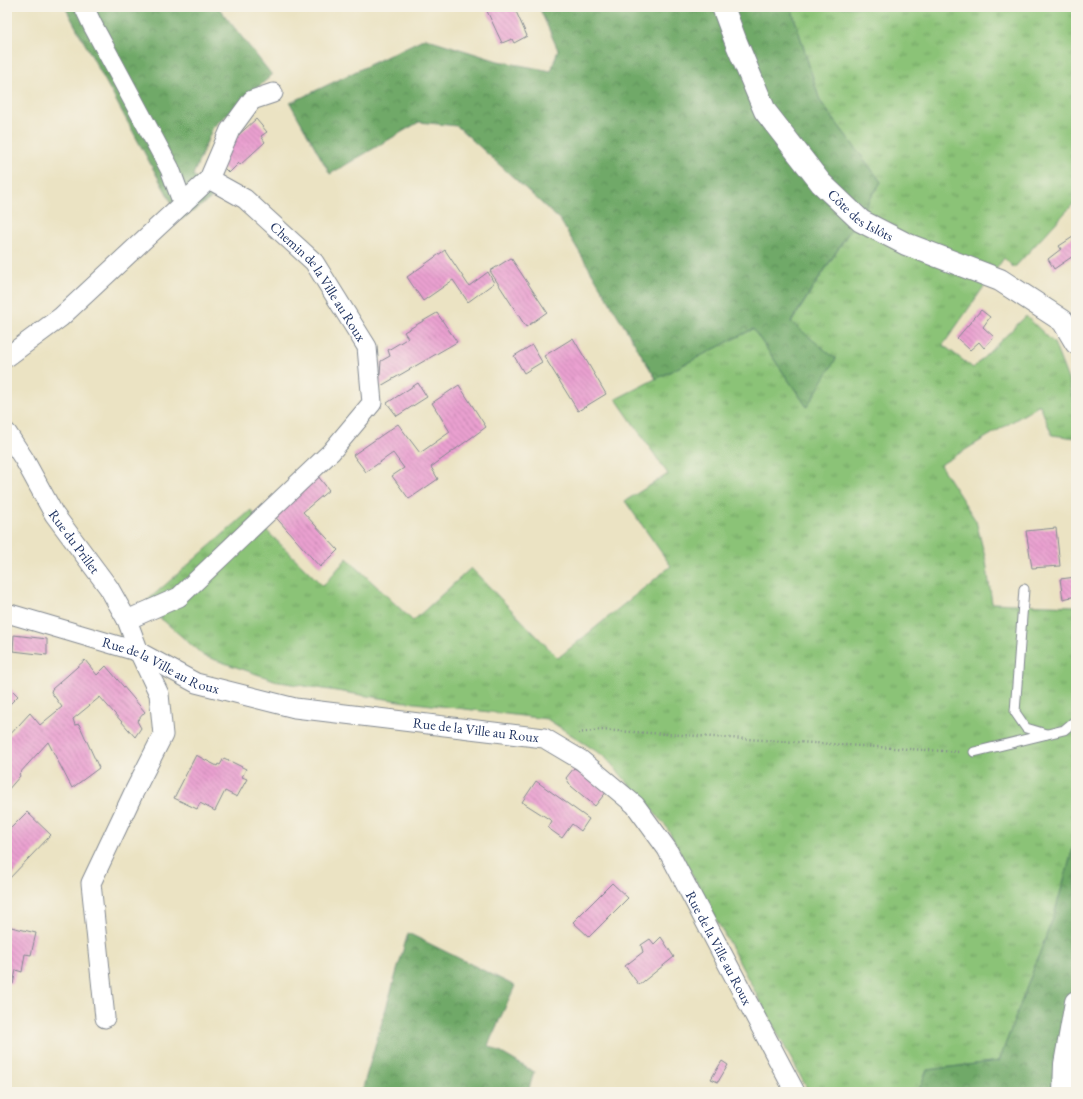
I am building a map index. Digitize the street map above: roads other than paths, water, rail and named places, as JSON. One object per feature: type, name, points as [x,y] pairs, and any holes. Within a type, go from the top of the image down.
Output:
[{"type":"street","points":[[84,7],[170,169],[183,204]]},
{"type":"street","name":"Côte des Islôts","points":[[723,7],[765,111],[821,183],[861,221],[906,244],[1000,280],[1063,321],[1076,343]]},
{"type":"street","points":[[7,357],[61,317],[209,179],[230,130],[252,100],[273,93]]},
{"type":"street","name":"Chemin de la Ville au Roux","points":[[127,620],[179,597],[331,452],[372,403],[367,347],[314,262],[245,199],[209,179]]},
{"type":"street","name":"Rue du Prillet","points":[[7,433],[24,459],[54,514],[109,588],[127,620],[139,652],[160,694],[163,735],[91,883],[106,1018]]},
{"type":"street","name":"Rue de la Ville au Roux","points":[[7,613],[139,652],[196,683],[295,708],[544,738],[581,760],[635,805],[667,848],[795,1092]]},
{"type":"street","points":[[1064,1092],[1065,1064],[1076,1002]]},
{"type":"lane","points":[[1024,589],[1015,712],[1026,728],[1046,734]]},
{"type":"lane","points":[[974,752],[1064,730],[1076,720]]}]
